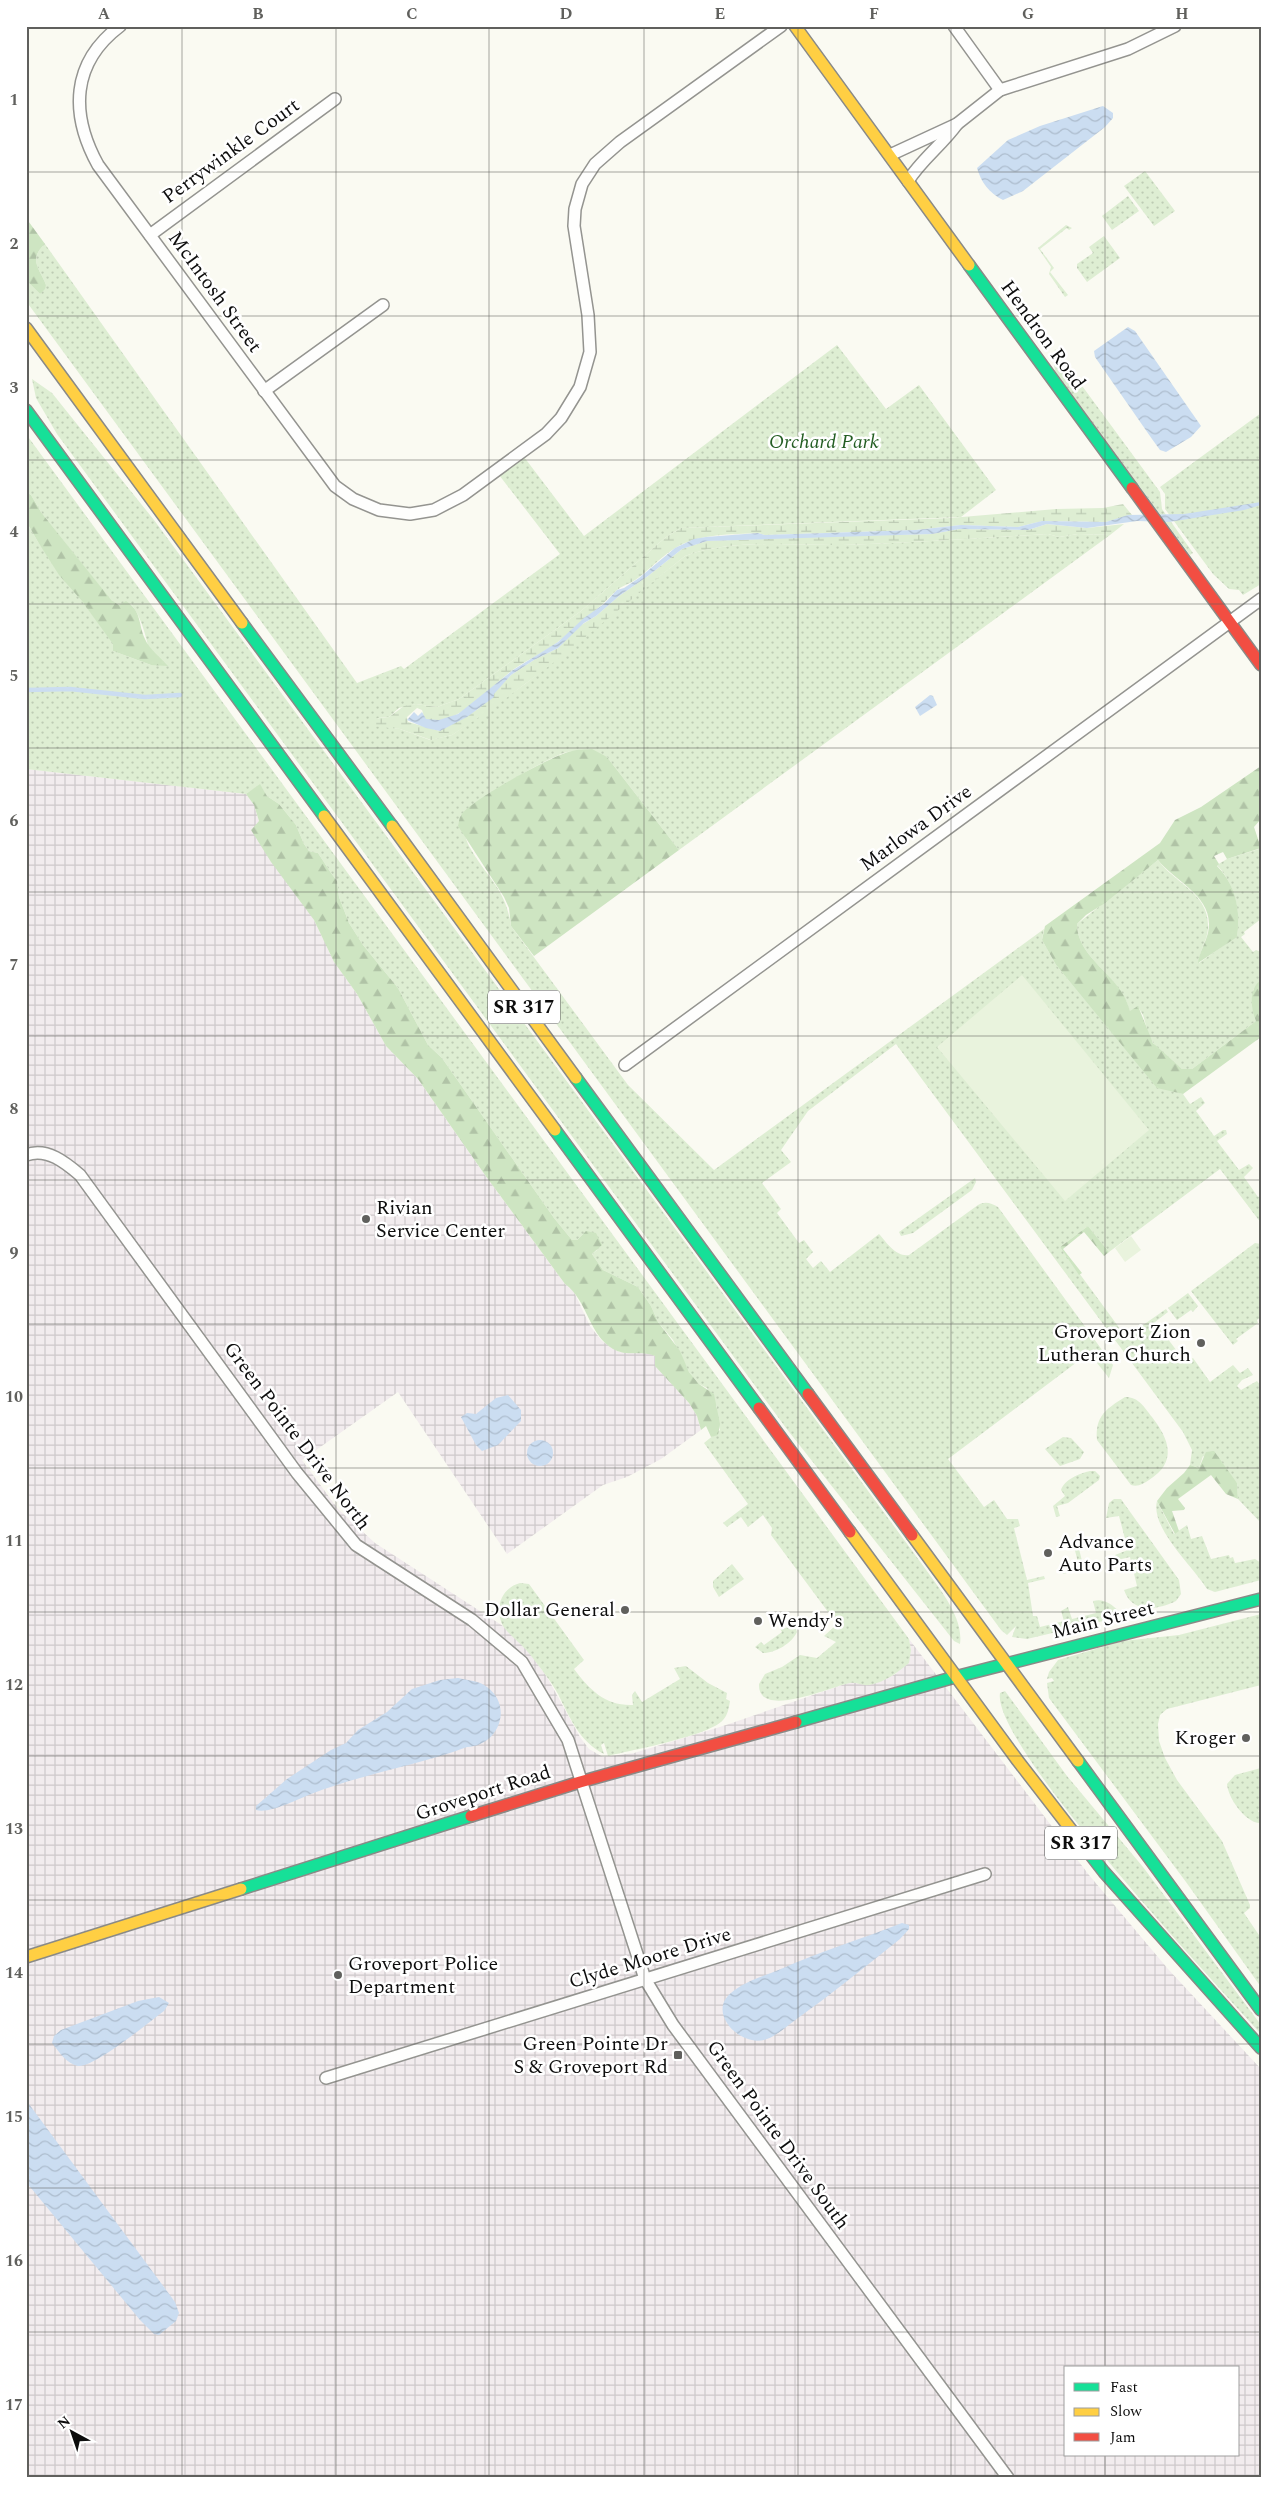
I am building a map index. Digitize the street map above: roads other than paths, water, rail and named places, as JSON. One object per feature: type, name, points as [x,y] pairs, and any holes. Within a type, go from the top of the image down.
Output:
[{"type":"main road","name":"Hendron Road","points":[[797,27],[1158,526],[1261,665]]},
{"type":"main road","name":"SR 317","points":[[26,328],[1261,2010]]},
{"type":"main road","name":"SR 317","points":[[26,410],[955,1677],[1104,1872],[1261,2048]]},
{"type":"main road","name":"Main Street","points":[[955,1677],[1261,1599]]},
{"type":"main road","name":"Groveport Road","points":[[26,1957],[580,1782],[955,1677]]},
{"type":"street","name":"McIntosh Street","points":[[120,26],[96,48],[87,63],[78,102],[79,116],[87,145],[98,165],[335,486],[353,499],[379,510],[410,514],[446,506],[463,496],[540,439],[561,418],[580,387],[590,352],[588,315],[574,226],[575,209],[582,184],[594,164],[615,146],[780,26]]},
{"type":"street","points":[[954,26],[1000,90]]},
{"type":"street","points":[[890,155],[957,124],[1000,90],[1128,49],[1168,28]]},
{"type":"street","name":"Perrywinkle Court","points":[[150,234],[335,99]]},
{"type":"street","points":[[908,182],[916,169],[957,124]]},
{"type":"street","points":[[264,391],[383,305]]},
{"type":"street","name":"Marlowa Drive","points":[[625,1065],[1261,599]]},
{"type":"street","name":"Green Pointe Drive North","points":[[26,1155],[32,1153],[59,1157],[80,1175],[297,1473],[356,1545],[444,1600],[515,1654],[568,1740],[580,1782]]},
{"type":"street","name":"Green Pointe Drive South","points":[[580,1782],[645,1979],[678,2031],[1008,2478]]},
{"type":"street","name":"Clyde Moore Drive","points":[[326,2078],[985,1874]]},
{"type":"water","points":[[1103,106],[1113,113],[1113,118],[1105,127],[1023,191],[1003,200],[994,194],[983,182],[977,168],[1008,140],[1040,126]]},
{"type":"water","points":[[1128,327],[1135,331],[1201,426],[1191,437],[1166,452],[1160,450],[1095,357],[1094,351]]},
{"type":"water","points":[[1261,502],[1261,505],[1244,510],[1169,522],[1137,521],[1087,528],[1047,524],[1028,530],[959,529],[932,534],[707,541],[682,549],[619,596],[596,616],[584,623],[558,648],[534,660],[511,675],[494,694],[494,697],[467,717],[440,731],[426,728],[407,720],[414,712],[418,716],[422,712],[426,719],[439,720],[458,714],[513,670],[558,642],[584,618],[604,604],[617,590],[624,588],[639,578],[675,548],[694,539],[758,533],[765,535],[916,530],[961,525],[1018,527],[1042,521],[1106,522],[1128,515],[1184,514]]},
{"type":"water","points":[[930,695],[933,696],[937,705],[920,716],[915,707]]},
{"type":"water","points":[[508,1395],[521,1410],[521,1421],[498,1445],[482,1451],[476,1445],[461,1417],[467,1413],[476,1414],[496,1398]]},
{"type":"water","points":[[540,1440],[549,1444],[553,1453],[549,1462],[540,1466],[531,1462],[527,1453],[531,1444]]},
{"type":"water","points":[[458,1678],[481,1683],[495,1695],[500,1705],[501,1715],[499,1724],[487,1740],[478,1745],[428,1760],[330,1787],[276,1808],[262,1811],[256,1810],[256,1806],[287,1779],[331,1750],[346,1743],[358,1730],[387,1712],[412,1689],[440,1680]]},
{"type":"water","points":[[902,1923],[909,1925],[909,1929],[900,1939],[824,1999],[771,2037],[757,2041],[747,2039],[730,2027],[725,2019],[724,2001],[742,1985],[811,1956]]},
{"type":"water","points":[[159,1997],[169,2003],[164,2011],[108,2052],[86,2065],[78,2066],[70,2063],[52,2043],[54,2036],[61,2030],[138,2001]]},
{"type":"water","points":[[26,2100],[175,2302],[179,2313],[176,2321],[159,2335],[154,2334],[140,2320],[26,2182]]},
{"type":"waterway","points":[[26,690],[70,689],[145,697],[180,695]]},
{"type":"place","name":"Rivian Service Center","points":[[366,1219]]},
{"type":"place","name":"Groveport Zion Lutheran Church","points":[[1201,1343]]},
{"type":"place","name":"Advance Auto Parts","points":[[1048,1553]]},
{"type":"place","name":"Dollar General","points":[[625,1610]]},
{"type":"place","name":"Wendy's","points":[[758,1621]]},
{"type":"place","name":"Kroger","points":[[1246,1738]]},
{"type":"place","name":"Groveport Police Department","points":[[338,1975]]},
{"type":"place","name":"Green Pointe Dr S & Groveport Rd","points":[[678,2055]]},
{"type":"park label","name":"Orchard Park","points":[[824,442]]}]
